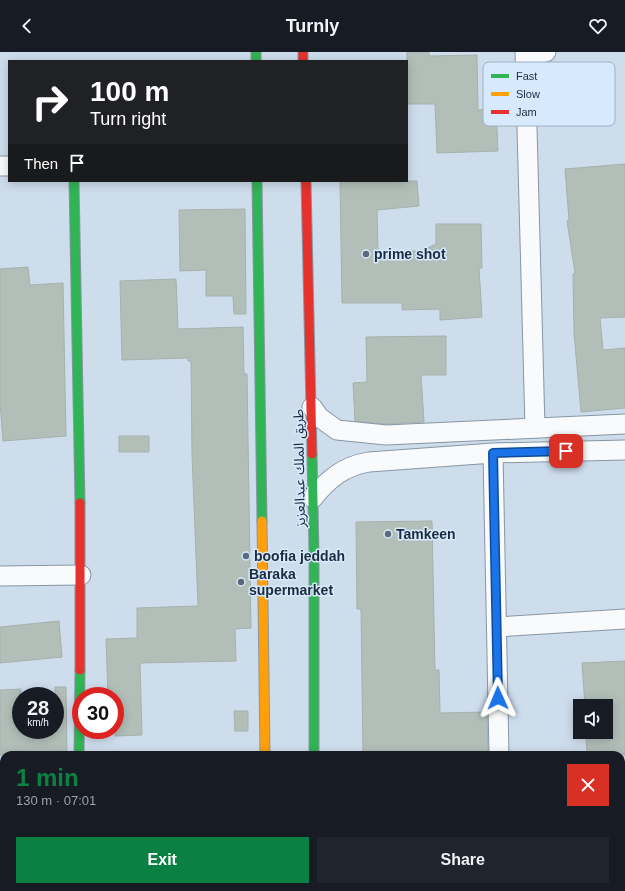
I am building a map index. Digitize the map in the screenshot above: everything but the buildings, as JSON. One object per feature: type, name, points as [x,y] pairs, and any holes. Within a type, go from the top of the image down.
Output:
[{"type":"main road","points":[[74,182],[81,575],[79,751]]},
{"type":"main road","points":[[257,182],[265,751]]},
{"type":"main road","name":"طريق الملك عبدالعزيز","points":[[306,182],[312,407],[314,751]]},
{"type":"street","points":[[525,53],[546,52]]},
{"type":"street","points":[[527,126],[535,428]]},
{"type":"street","points":[[312,407],[319,417],[337,430],[386,435],[625,424]]},
{"type":"street","points":[[369,434],[369,462]]},
{"type":"street","points":[[313,498],[325,483],[339,472],[359,464],[369,462],[493,453],[625,450]]},
{"type":"street","points":[[493,453],[499,751]]},
{"type":"street","points":[[0,576],[81,575]]},
{"type":"street","points":[[497,627],[625,619]]},
{"type":"traffic: fast","points":[[256,52],[256,60]]},
{"type":"traffic: fast","points":[[74,182],[80,503]]},
{"type":"traffic: fast","points":[[257,182],[262,521]]},
{"type":"traffic: fast","points":[[312,454],[314,553],[314,751]]},
{"type":"traffic: fast","points":[[79,751],[80,670]]},
{"type":"traffic: slow","points":[[262,521],[265,751]]},
{"type":"traffic: jam","points":[[303,52],[303,60]]},
{"type":"traffic: jam","points":[[306,182],[312,454]]},
{"type":"traffic: jam","points":[[80,503],[80,670]]},
{"type":"place","name":"prime shot","points":[[366,254]]},
{"type":"place","name":"Tamkeen","points":[[388,534]]},
{"type":"place","name":"boofia jeddah","points":[[246,556]]},
{"type":"place","name":"Baraka supermarket","points":[[241,582]]},
{"type":"route","points":[[498,698],[493,453],[566,451]]}]
